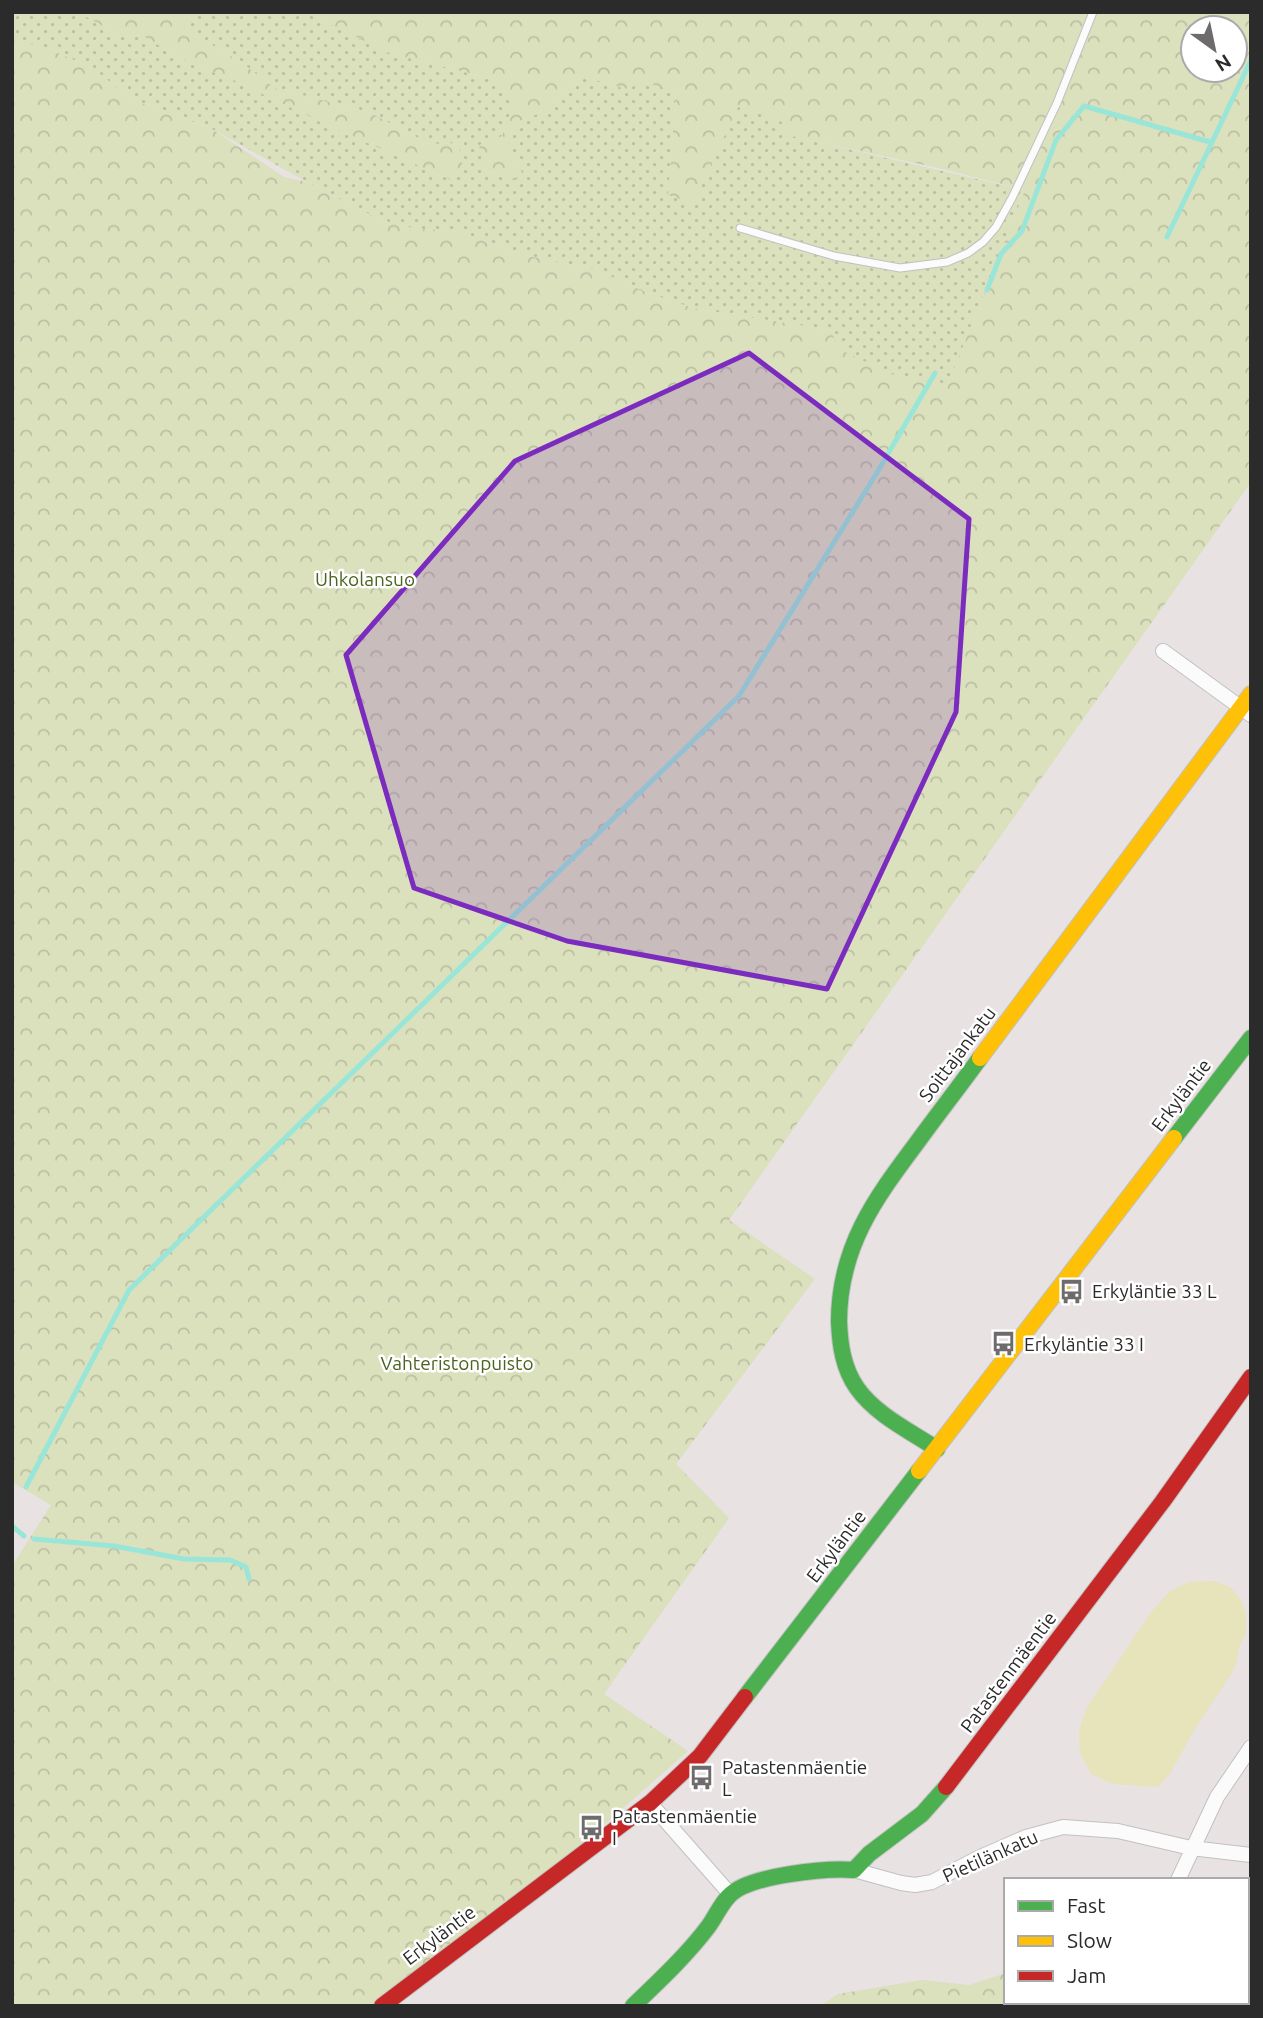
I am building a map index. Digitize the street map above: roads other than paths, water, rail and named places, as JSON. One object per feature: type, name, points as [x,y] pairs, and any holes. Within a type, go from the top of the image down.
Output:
[{"type":"street","points":[[1163,651],[1246,711]]},
{"type":"street","name":"Soittajankatu","points":[[937,1448],[870,1402],[856,1388],[846,1368],[841,1348],[843,1273],[856,1235],[878,1195],[1246,711],[1251,694]]},
{"type":"street","name":"Erkyläntie","points":[[382,2006],[650,1804],[700,1756],[1251,1038]]},
{"type":"street","name":"Patastenmäentie","points":[[854,1870],[869,1854],[922,1814],[962,1768],[1163,1501],[1251,1377]]},
{"type":"street","points":[[1179,1878],[1217,1797],[1251,1747]]},
{"type":"street","points":[[650,1804],[730,1894]]},
{"type":"street","name":"Pietilänkatu","points":[[854,1870],[901,1883],[915,1885],[932,1882],[1026,1837],[1063,1827],[1118,1831],[1191,1848],[1251,1855]]},
{"type":"street","points":[[633,2006],[672,1969],[708,1927],[730,1894],[761,1880],[831,1868],[854,1870]]},
{"type":"lane","points":[[740,228],[834,256],[900,268],[947,262],[968,253],[983,242],[996,227],[1012,198],[1057,103],[1093,12]]},
{"type":"waterway","points":[[1167,237],[1251,60]]},
{"type":"waterway","points":[[987,290],[1001,254],[1022,231],[1056,140],[1084,106],[1210,142]]},
{"type":"waterway","points":[[26,1487],[129,1290],[739,696],[878,471],[935,373]]},
{"type":"waterway","points":[[12,1526],[24,1536]]},
{"type":"waterway","points":[[34,1539],[114,1546],[184,1559],[230,1560],[246,1567],[249,1579]]},
{"type":"place","name":"Erkyläntie 33 L","points":[[1072,1291]]},
{"type":"place","name":"Erkyläntie 33 I","points":[[1004,1344]]},
{"type":"place","name":"Patastenmäentie L","points":[[702,1778]]},
{"type":"place","name":"Patastenmäentie I","points":[[592,1827]]},
{"type":"park label","name":"Uhkolansuo","points":[[365,579]]},
{"type":"park label","name":"Vahteristonpuisto","points":[[457,1363]]}]
